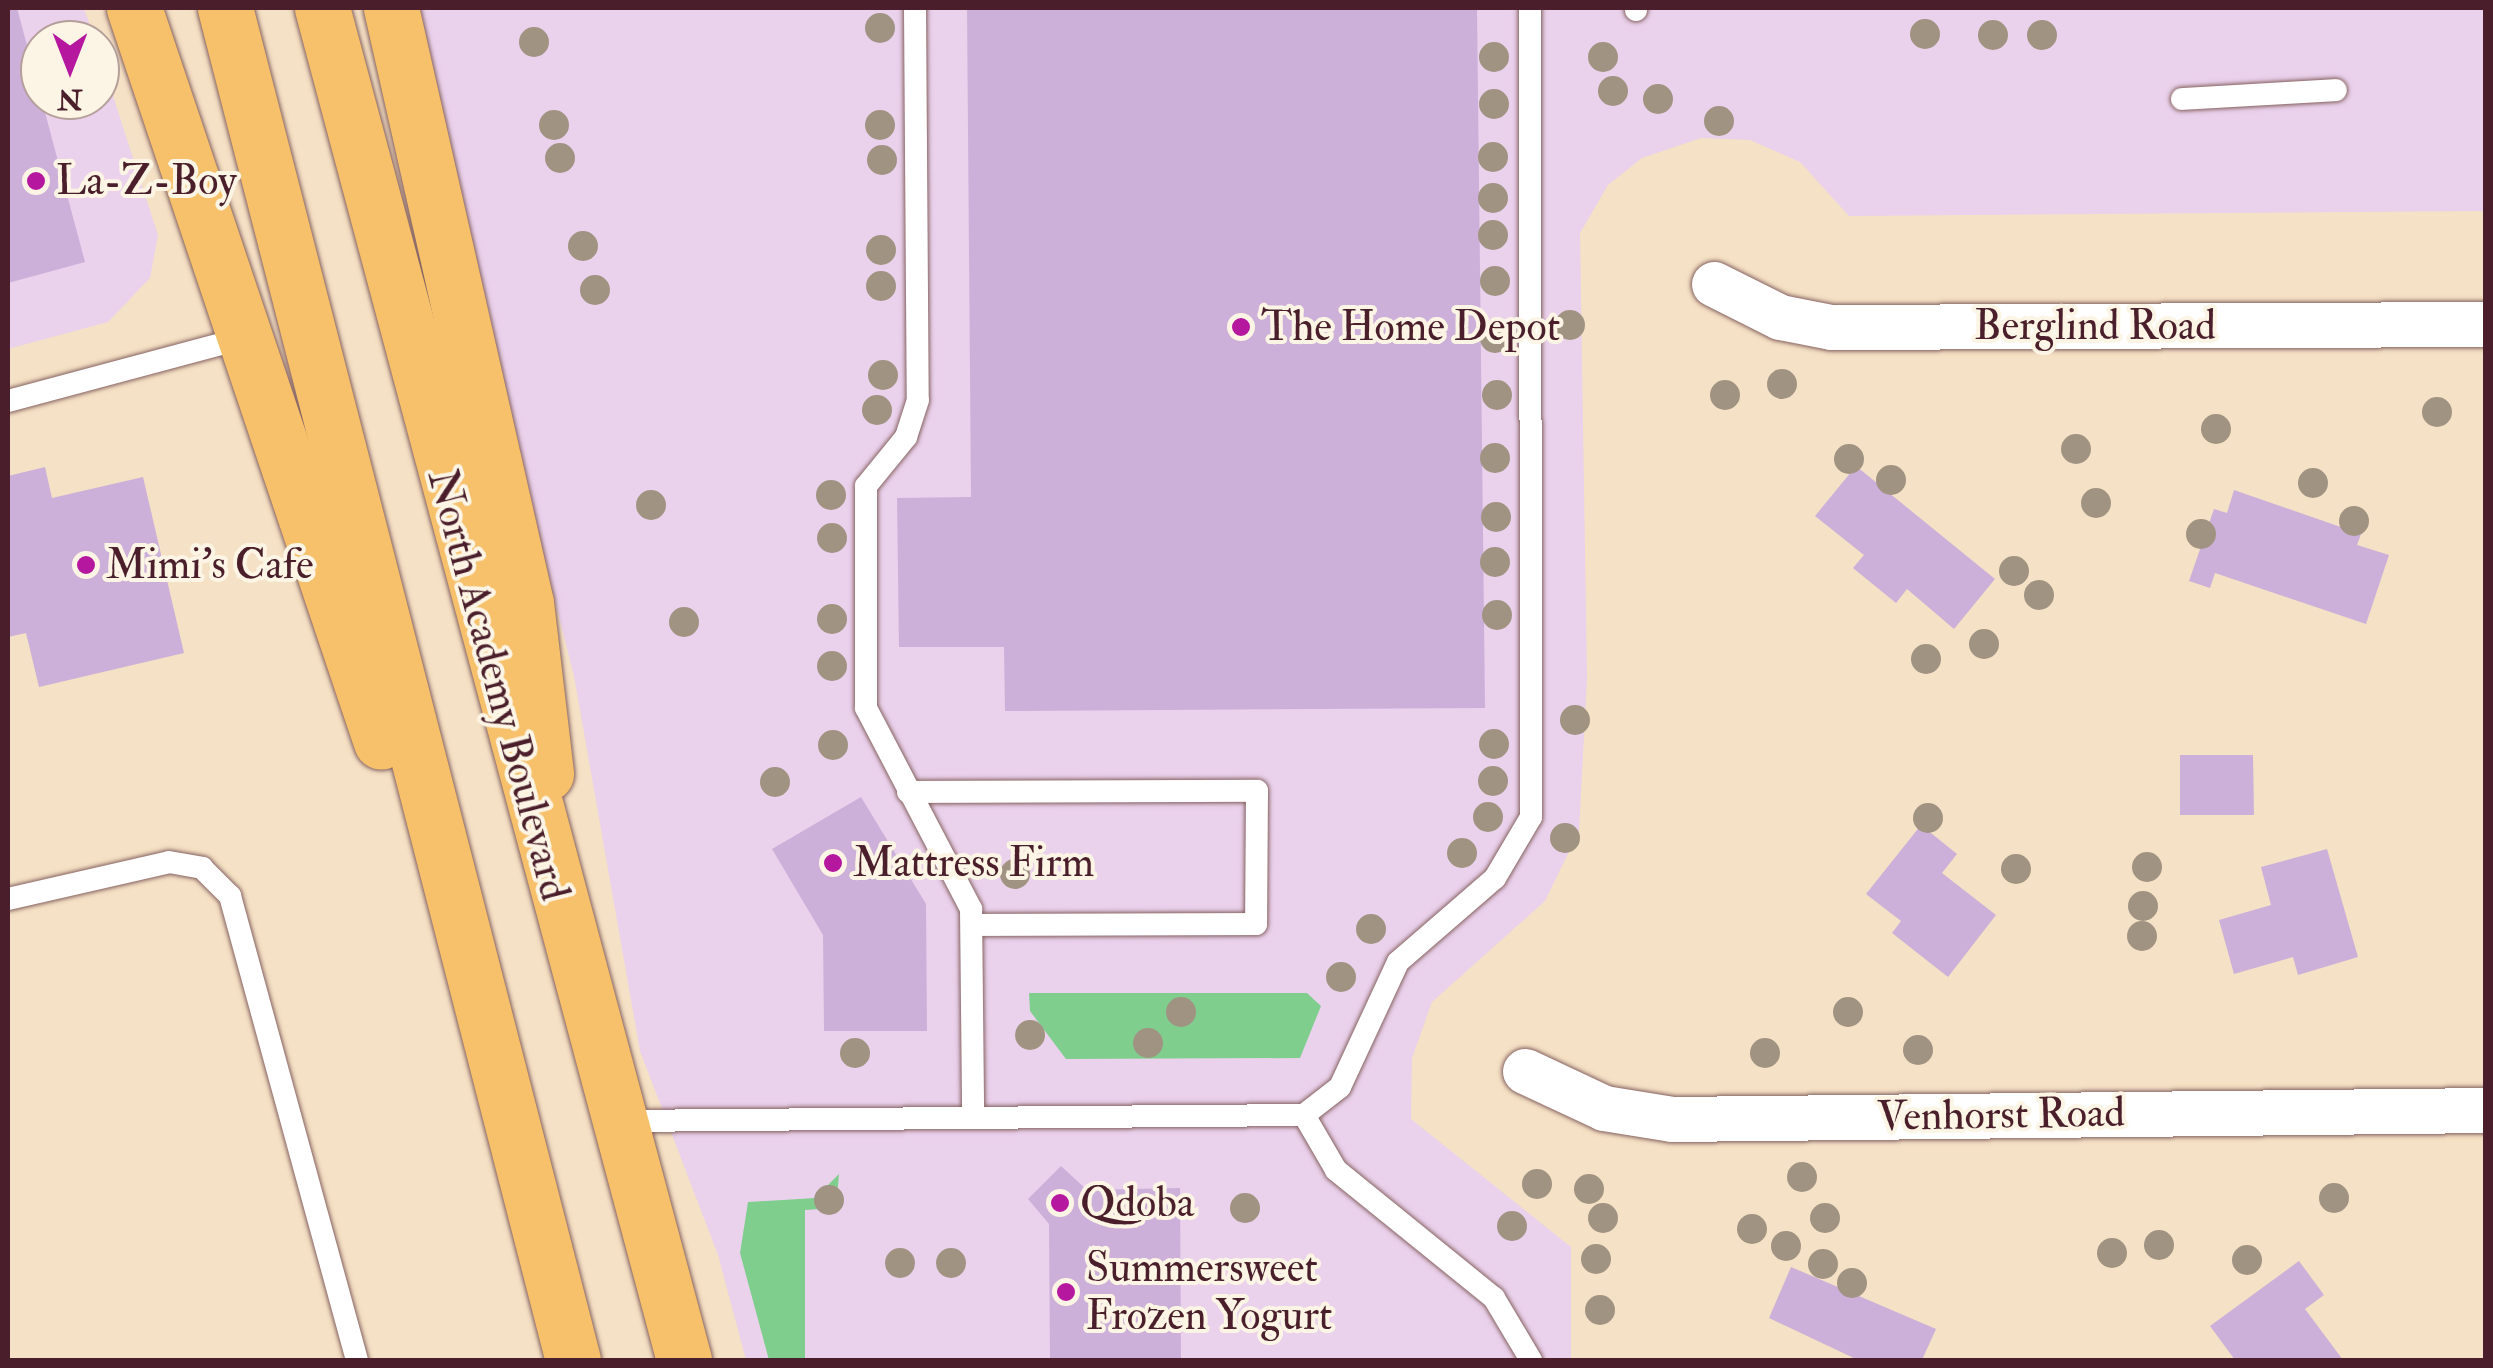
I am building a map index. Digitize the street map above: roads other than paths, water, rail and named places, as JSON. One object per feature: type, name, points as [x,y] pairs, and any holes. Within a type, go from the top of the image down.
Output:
[{"type":"highway","points":[[134,8],[240,339],[496,1065]]},
{"type":"highway","points":[[224,8],[574,1360]]},
{"type":"highway","name":"North Academy Boulevard","points":[[322,8],[550,882],[684,1360]]},
{"type":"highway","points":[[391,8],[526,602],[544,710],[550,882]]},
{"type":"street","name":"Berglind Road","points":[[1714,284],[1780,317],[1831,328],[2486,324]]},
{"type":"street","name":"Venhorst Road","points":[[1525,1071],[1604,1108],[1672,1119],[2486,1110]]},
{"type":"lane","points":[[915,8],[916,414],[865,495],[868,725],[964,890],[973,925],[973,1115]]},
{"type":"lane","points":[[614,1121],[1304,1115],[1340,1087],[1398,962],[1508,864],[1530,817],[1530,8]]},
{"type":"lane","points":[[2182,100],[2336,90]]},
{"type":"lane","points":[[8,401],[240,339]]},
{"type":"lane","points":[[908,792],[1257,792],[1256,924],[973,925]]},
{"type":"lane","points":[[8,899],[169,862],[202,868],[230,896],[357,1360]]},
{"type":"lane","points":[[1304,1115],[1336,1170],[1502,1306],[1531,1360]]},
{"type":"place","name":"La-Z-Boy","points":[[36,181]]},
{"type":"place","name":"The Home Depot","points":[[1241,327]]},
{"type":"place","name":"Mimi's Cafe","points":[[86,565]]},
{"type":"place","name":"Mattress Firm","points":[[833,863]]},
{"type":"place","name":"Qdoba","points":[[1060,1203]]},
{"type":"place","name":"Summersweet Frozen Yogurt","points":[[1066,1292]]}]
